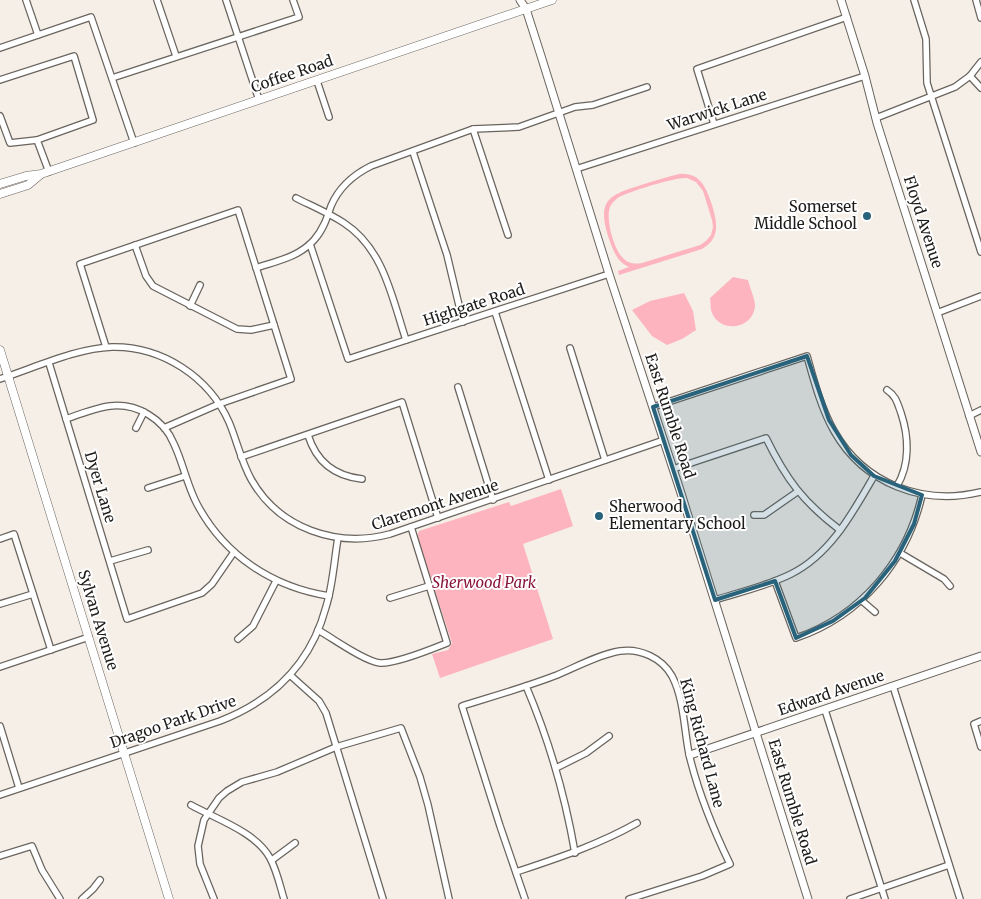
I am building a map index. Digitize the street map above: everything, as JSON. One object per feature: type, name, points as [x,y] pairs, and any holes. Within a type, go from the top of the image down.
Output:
[{"type":"main road","name":"Coffee Road","points":[[0,184],[26,176],[45,173],[552,0]]},
{"type":"main road","name":"Coffee Road","points":[[0,194],[28,185],[45,173]]},
{"type":"main road","name":"Sylvan Avenue","points":[[0,350],[169,899]]},
{"type":"street","points":[[26,0],[38,35]]},
{"type":"street","points":[[157,0],[176,56]]},
{"type":"street","points":[[226,0],[259,100]]},
{"type":"street","points":[[112,78],[299,17],[293,0]]},
{"type":"street","name":"East Rumble Road","points":[[520,0],[526,9],[560,112],[609,274],[715,600],[808,899]]},
{"type":"street","name":"Floyd Avenue","points":[[841,0],[981,452]]},
{"type":"street","points":[[914,0],[926,39],[926,76],[981,252]]},
{"type":"street","points":[[976,0],[981,18]]},
{"type":"street","points":[[0,48],[91,17],[134,143]]},
{"type":"street","points":[[714,124],[697,69],[846,17]]},
{"type":"street","points":[[0,80],[74,56],[94,120],[37,140],[10,143],[0,116]]},
{"type":"street","points":[[876,118],[955,87],[970,76],[981,62]]},
{"type":"street","name":"Warwick Lane","points":[[576,169],[865,76]]},
{"type":"street","points":[[970,76],[981,88]]},
{"type":"street","points":[[317,81],[328,117]]},
{"type":"street","points":[[256,268],[296,254],[310,244],[321,232],[341,189],[356,174],[371,166],[473,129],[519,127],[574,107],[592,105],[647,87]]},
{"type":"street","points":[[473,129],[508,235]]},
{"type":"street","points":[[37,140],[45,173]]},
{"type":"street","points":[[413,152],[447,255],[463,322]]},
{"type":"street","points":[[296,198],[329,214],[352,229],[375,255],[384,273],[406,340]]},
{"type":"street","points":[[106,347],[80,264],[238,210],[291,379],[219,404],[164,428]]},
{"type":"street","name":"Highgate Road","points":[[310,244],[348,360],[609,274]]},
{"type":"street","points":[[135,245],[149,282],[158,290],[228,325],[244,330],[256,330],[274,324]]},
{"type":"street","points":[[190,306],[200,285]]},
{"type":"street","points":[[937,313],[981,296]]},
{"type":"street","points":[[495,312],[549,480]]},
{"type":"street","name":"Claremont Avenue","points":[[0,379],[83,351],[106,347],[135,348],[169,359],[192,374],[206,387],[219,404],[251,480],[283,516],[304,528],[338,538],[353,540],[378,537],[438,518],[664,440]]},
{"type":"street","points":[[570,348],[605,460]]},
{"type":"street","points":[[653,408],[807,356],[816,388],[834,431],[851,454],[874,476],[922,495],[958,496],[981,492]]},
{"type":"street","name":"Dyer Lane","points":[[49,363],[127,619],[202,593],[212,584],[234,552]]},
{"type":"street","points":[[458,387],[493,500]]},
{"type":"street","points":[[887,390],[895,395],[907,435],[905,461],[900,480],[896,486]]},
{"type":"street","points":[[241,458],[402,402],[438,518]]},
{"type":"street","points":[[66,418],[111,406],[126,406],[144,412],[164,428],[175,444],[193,496],[204,516],[234,552],[253,567],[276,581],[304,591],[329,596]]},
{"type":"street","points":[[969,416],[981,410]]},
{"type":"street","points":[[136,428],[144,412]]},
{"type":"street","points":[[308,435],[315,452],[325,464],[344,476],[362,479]]},
{"type":"street","points":[[673,469],[766,438],[779,465],[797,492],[840,530]]},
{"type":"street","points":[[148,488],[185,476]]},
{"type":"street","points":[[715,600],[775,581],[806,565],[822,552],[840,530],[874,476]]},
{"type":"street","points":[[754,515],[764,515],[797,492]]},
{"type":"street","points":[[775,581],[796,638],[834,621],[861,600],[883,578],[900,553],[914,524],[922,495]]},
{"type":"street","points":[[318,630],[371,660],[382,663],[393,662],[447,643],[410,527]]},
{"type":"street","points":[[0,539],[14,534],[51,650]]},
{"type":"street","name":"Dragoo Park Drive","points":[[0,795],[236,715],[266,698],[290,675],[305,655],[318,630],[329,596],[338,538]]},
{"type":"street","points":[[110,561],[148,550]]},
{"type":"street","points":[[900,553],[944,579],[950,586]]},
{"type":"street","points":[[238,640],[253,626],[276,581]]},
{"type":"street","points":[[390,598],[429,586]]},
{"type":"street","points":[[0,604],[33,594]]},
{"type":"street","points":[[861,600],[875,612]]},
{"type":"street","points":[[0,667],[89,637]]},
{"type":"street","name":"King Richard Lane","points":[[526,686],[606,654],[629,650],[652,657],[662,664],[672,677],[680,704],[690,755],[710,819],[730,864],[702,876],[629,899]]},
{"type":"street","name":"Edward Avenue","points":[[690,755],[981,656]]},
{"type":"street","points":[[290,675],[323,706],[326,713],[383,899]]},
{"type":"street","points":[[525,899],[462,706],[526,686],[541,722],[556,768],[566,805],[575,853]]},
{"type":"street","points":[[893,686],[960,899]]},
{"type":"street","points":[[825,710],[884,899]]},
{"type":"street","points":[[981,721],[974,724],[981,747]]},
{"type":"street","points":[[214,899],[200,864],[199,854],[200,836],[207,814],[219,798],[234,786],[307,760],[336,747],[401,728],[420,777],[428,805],[448,899]]},
{"type":"street","points":[[0,729],[19,788]]},
{"type":"street","points":[[556,768],[586,753],[609,736]]},
{"type":"street","points":[[190,805],[255,839],[272,860],[284,899]]},
{"type":"street","points":[[516,872],[602,842],[636,823]]},
{"type":"street","points":[[272,860],[295,843]]},
{"type":"street","points":[[0,856],[32,846],[42,870],[60,899]]},
{"type":"street","points":[[850,899],[949,866]]},
{"type":"street","points":[[82,899],[100,880]]},
{"type":"highlighted area","points":[[807,356],[829,420],[851,455],[874,476],[922,495],[914,524],[895,561],[865,598],[833,621],[796,638],[775,581],[715,600],[653,407]]},
{"type":"green space","points":[[679,174],[692,175],[704,187],[710,198],[715,218],[715,235],[708,245],[702,249],[619,275],[618,271],[629,267],[618,258],[608,236],[604,214],[608,201],[621,192]],"holes":[[[681,178],[687,178],[696,182],[703,191],[712,220],[711,235],[706,241],[700,245],[642,263],[632,263],[624,259],[617,249],[609,225],[611,205],[625,194],[663,182]]]},
{"type":"green space","points":[[733,277],[748,280],[755,306],[749,320],[743,324],[729,326],[716,320],[711,311],[710,298]]},
{"type":"green space","points":[[684,293],[693,311],[696,330],[682,339],[667,345],[652,336],[632,310],[650,301]]},
{"type":"green space","name":"Sherwood Park","points":[[561,489],[573,526],[523,544],[553,639],[440,678],[432,654],[448,650],[452,643],[417,536],[419,531],[509,502],[511,506]]},
{"type":"place","name":"Somerset Middle School","points":[[867,216]]},
{"type":"place","name":"Sherwood Elementary School","points":[[599,516]]}]
